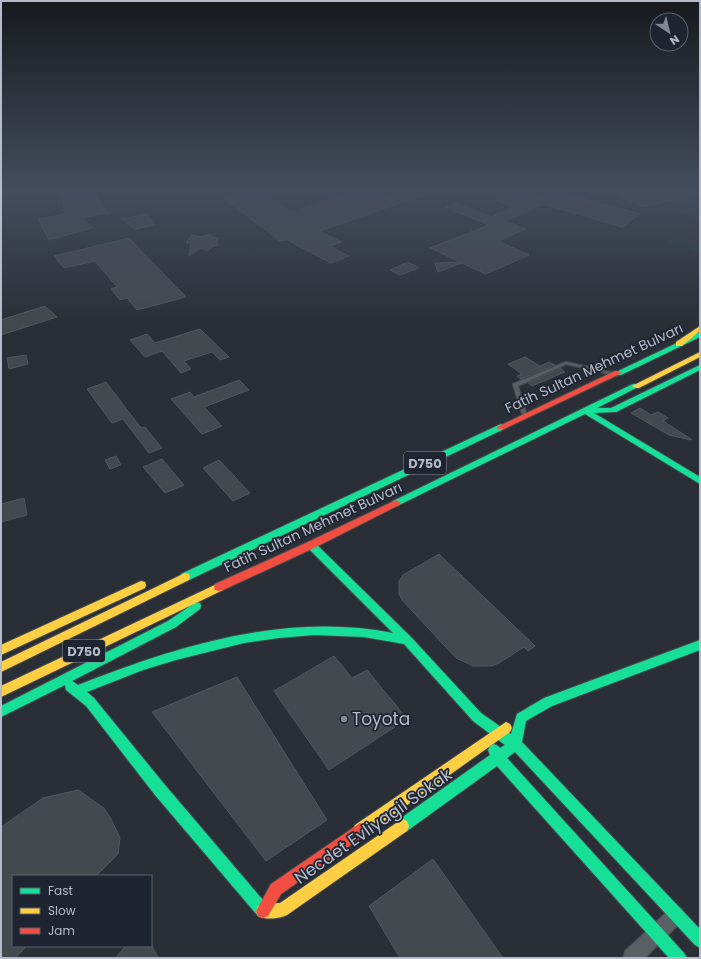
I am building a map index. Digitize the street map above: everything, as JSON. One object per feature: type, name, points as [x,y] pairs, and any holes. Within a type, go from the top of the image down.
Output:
[{"type":"main road","points":[[679,344],[700,328]]},
{"type":"main road","name":"Fatih Sultan Mehmet Bulvarı","points":[[1,666],[215,562],[700,334]]},
{"type":"main road","name":"Fatih Sultan Mehmet Bulvarı","points":[[1,692],[166,610],[231,582],[311,544],[700,354]]},
{"type":"main road","points":[[585,410],[613,410],[700,367]]},
{"type":"main road","points":[[585,410],[700,482]]},
{"type":"main road","points":[[311,544],[407,640],[477,718],[515,745],[700,940]]},
{"type":"main road","points":[[1,650],[154,581],[215,562]]},
{"type":"main road","points":[[1,712],[172,624],[231,582]]},
{"type":"main road","points":[[76,691],[122,672],[204,647],[279,632],[351,631],[407,640]]},
{"type":"main road","points":[[63,680],[90,702],[160,790],[263,911],[276,890],[488,739],[521,718],[548,702],[700,646]]},
{"type":"main road","points":[[477,718],[498,758],[679,958]]},
{"type":"main road","points":[[515,745],[521,718]]},
{"type":"main road","name":"Necdet Evliyagil Sokak","points":[[263,911],[282,910],[515,745]]},
{"type":"street","points":[[632,958],[676,915]]},
{"type":"lane","points":[[525,416],[515,385],[566,363],[614,374]]},
{"type":"shaded area","points":[[676,236],[700,243],[700,253],[666,242]]},
{"type":"building","points":[[46,234],[72,234],[49,240]]},
{"type":"building","points":[[210,234],[212,237],[218,238],[217,246],[213,246],[208,251],[200,248],[189,256],[191,243],[186,243],[191,235],[201,237]]},
{"type":"building","points":[[270,234],[325,234],[341,242],[329,246],[349,256],[331,263],[287,240],[280,241]]},
{"type":"building","points":[[467,234],[515,234],[498,241],[529,255],[486,274],[462,263],[438,272],[435,263],[460,262],[430,248]]},
{"type":"building","points":[[129,238],[186,297],[137,310],[127,298],[120,300],[111,289],[117,287],[95,261],[64,268],[54,256]]},
{"type":"building","points":[[408,262],[419,268],[400,275],[390,270]]},
{"type":"building","points":[[45,306],[57,317],[1,335],[1,320]]},
{"type":"building","points":[[200,329],[229,357],[220,360],[212,352],[184,361],[191,369],[181,373],[162,351],[145,357],[130,340],[147,334],[155,343]]},
{"type":"building","points":[[26,355],[28,364],[9,369],[7,358]]},
{"type":"building","points":[[525,357],[540,366],[549,362],[555,365],[521,379],[517,376],[522,374],[508,364]]},
{"type":"building","points":[[560,368],[565,372],[532,386],[528,383]]},
{"type":"building","points":[[239,380],[249,390],[204,407],[222,426],[202,434],[171,399],[190,392],[194,397]]},
{"type":"building","points":[[106,382],[141,428],[145,427],[162,448],[149,453],[123,419],[112,423],[87,389]]},
{"type":"building","points":[[640,408],[651,415],[658,412],[668,418],[663,421],[691,440],[669,435],[631,413]]},
{"type":"building","points":[[116,456],[121,465],[110,469],[105,460]]},
{"type":"building","points":[[162,459],[184,485],[165,493],[143,467]]},
{"type":"building","points":[[219,460],[250,493],[233,501],[203,468]]},
{"type":"building","points":[[24,498],[27,515],[1,522],[1,504]]},
{"type":"building","points":[[439,554],[535,646],[528,651],[524,647],[499,663],[491,666],[473,666],[456,658],[402,600],[399,594],[399,581],[403,575]]},
{"type":"building","points":[[334,656],[352,678],[367,670],[407,719],[329,770],[274,691]]},
{"type":"building","points":[[237,677],[327,820],[266,861],[152,712]]},
{"type":"building","points":[[78,790],[104,808],[120,838],[118,854],[97,875],[12,875],[12,947],[26,947],[15,958],[1,958],[1,827],[43,798]]},
{"type":"building","points":[[433,859],[503,958],[400,958],[369,906]]},
{"type":"building","points":[[152,946],[158,958],[115,958],[125,947]]},
{"type":"traffic: fast","points":[[618,373],[700,334]]},
{"type":"traffic: fast","points":[[585,411],[613,410],[700,367]]},
{"type":"traffic: fast","points":[[396,503],[636,386]]},
{"type":"traffic: fast","points":[[585,411],[700,481]]},
{"type":"traffic: fast","points":[[185,577],[501,427]]},
{"type":"traffic: fast","points":[[311,545],[407,640],[477,717],[520,748],[700,940]]},
{"type":"traffic: fast","points":[[1,712],[172,624],[196,606]]},
{"type":"traffic: fast","points":[[76,691],[176,655],[244,639],[314,631],[350,631],[371,633],[407,640]]},
{"type":"traffic: fast","points":[[402,826],[515,745],[521,718],[548,702],[700,645]]},
{"type":"traffic: fast","points":[[70,686],[90,702],[160,790],[263,911]]},
{"type":"traffic: fast","points":[[494,750],[498,758],[679,958]]},
{"type":"traffic: slow","points":[[679,344],[700,328]]},
{"type":"traffic: slow","points":[[636,386],[700,354]]},
{"type":"traffic: slow","points":[[1,667],[185,577]]},
{"type":"traffic: slow","points":[[1,650],[141,585]]},
{"type":"traffic: slow","points":[[1,692],[219,587]]},
{"type":"traffic: slow","points":[[360,830],[506,728]]},
{"type":"traffic: slow","points":[[263,911],[282,910],[402,826]]},
{"type":"traffic: jam","points":[[501,427],[618,373]]},
{"type":"traffic: jam","points":[[219,587],[311,545],[396,503]]},
{"type":"traffic: jam","points":[[263,911],[276,889],[360,830]]},
{"type":"place","name":"Toyota","points":[[344,719]]}]
